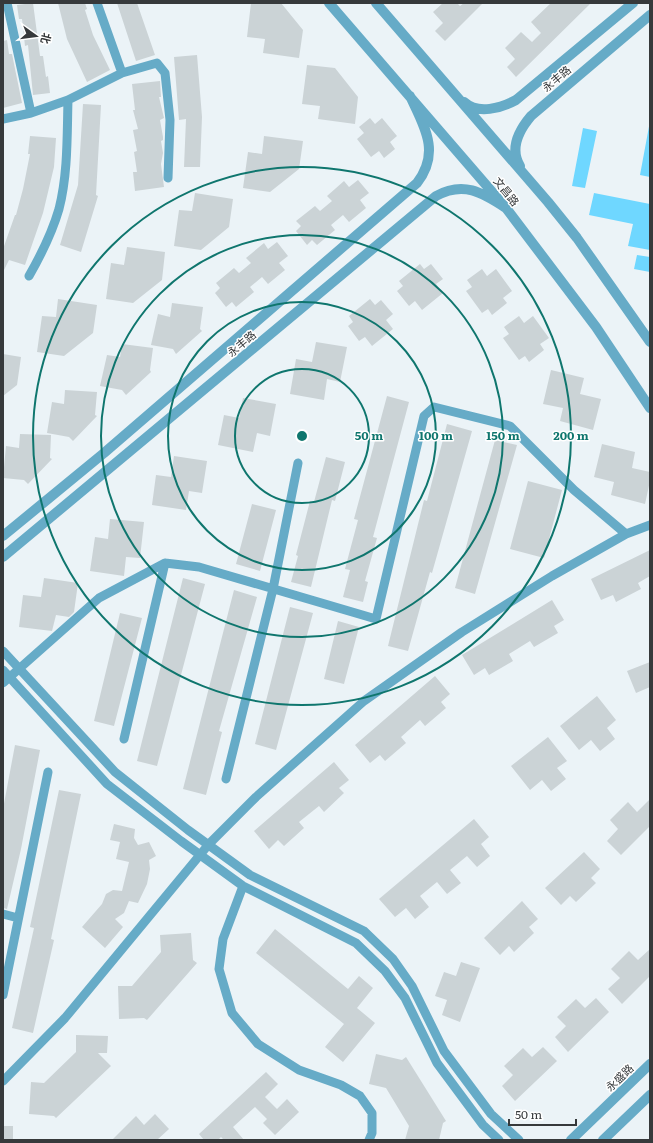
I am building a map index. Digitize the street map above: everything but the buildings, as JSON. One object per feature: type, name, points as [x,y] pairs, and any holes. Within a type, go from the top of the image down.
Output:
[{"type":"street","points":[[7,3],[22,78],[32,113]]},
{"type":"street","points":[[97,3],[122,73]]},
{"type":"street","name":"文昌路","points":[[329,3],[506,208],[596,327],[650,408]]},
{"type":"street","points":[[376,3],[577,238],[650,342]]},
{"type":"street","name":"永丰路","points":[[456,95],[466,104],[474,107],[496,109],[506,106],[526,94],[633,3]]},
{"type":"street","name":"永丰路","points":[[527,178],[518,163],[516,155],[518,134],[524,124],[540,107],[650,15]]},
{"type":"street","points":[[3,119],[32,113],[68,100],[122,73],[157,63],[165,73],[170,120],[168,178]]},
{"type":"street","name":"永丰路","points":[[3,536],[104,453],[417,183],[427,168],[430,149],[424,124],[410,96]]},
{"type":"street","points":[[29,276],[45,248],[59,209],[65,175],[68,100]]},
{"type":"street","name":"永丰路","points":[[3,557],[436,196],[453,189],[471,190],[489,197],[506,208]]},
{"type":"street","points":[[499,1140],[484,1125],[437,1063],[405,998],[380,966],[356,943],[243,886],[200,855],[107,784],[5,677],[19,668],[99,598],[165,563],[199,567],[376,619],[424,416],[434,407],[510,426],[574,490],[626,534]]},
{"type":"street","points":[[226,779],[273,589],[298,464]]},
{"type":"street","points":[[3,1082],[65,1018],[209,844],[256,797],[364,701],[462,632],[552,576],[626,534],[650,525]]},
{"type":"street","points":[[124,739],[165,563]]},
{"type":"street","points":[[3,651],[115,772],[250,874],[364,931],[393,959],[412,986],[444,1051],[491,1114],[519,1140]]},
{"type":"street","points":[[3,995],[48,772]]},
{"type":"street","points":[[243,886],[223,939],[220,969],[232,1014],[258,1044],[299,1070],[341,1085],[360,1096],[372,1112],[372,1133],[369,1140]]},
{"type":"street","points":[[3,914],[18,918]]},
{"type":"street","name":"永盛路","points":[[571,1140],[650,1064]]},
{"type":"street","points":[[603,1140],[650,1095]]},
{"type":"shaded area","points":[[650,121],[650,177],[640,175]]},
{"type":"shaded area","points":[[583,128],[597,131],[585,188],[572,186]]},
{"type":"shaded area","points":[[594,193],[650,204],[650,250],[628,246],[633,224],[589,215]]},
{"type":"shaded area","points":[[637,255],[650,257],[650,272],[634,269]]}]
